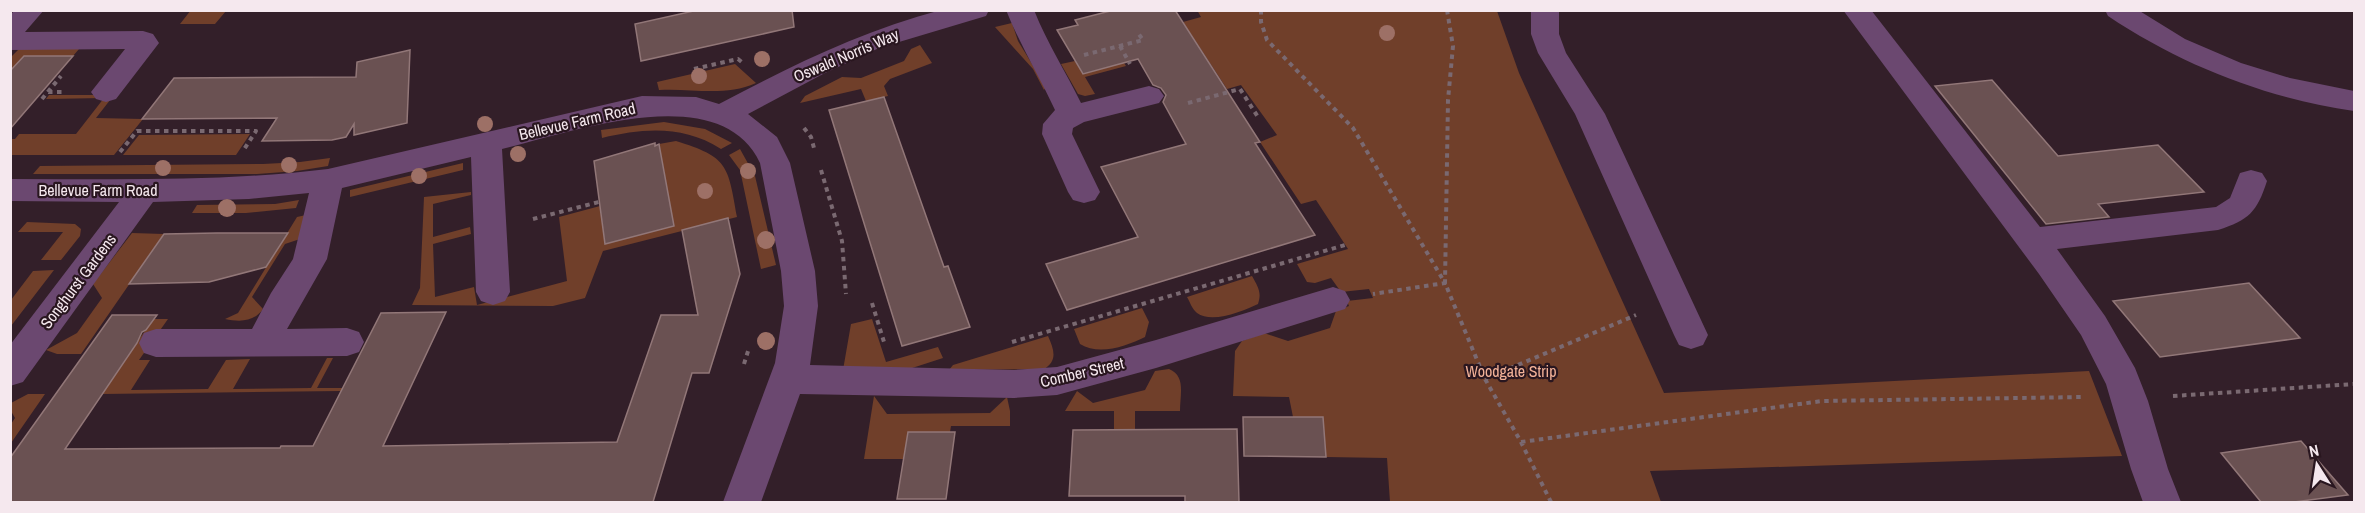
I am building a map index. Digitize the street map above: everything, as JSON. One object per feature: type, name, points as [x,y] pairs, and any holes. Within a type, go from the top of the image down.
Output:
[{"type":"street","points":[[10,31],[31,10]]},
{"type":"street","name":"Oswald Norris Way","points":[[723,115],[870,41],[939,15],[976,10]]},
{"type":"street","points":[[1020,10],[1034,45],[1050,69],[1073,116]]},
{"type":"street","points":[[1545,10],[1545,34],[1552,53],[1590,114],[1691,335]]},
{"type":"street","points":[[1856,10],[2032,240],[2099,338],[2117,369],[2129,399],[2154,486],[2162,502]]},
{"type":"street","points":[[2118,10],[2167,43],[2231,70],[2301,91],[2355,101]]},
{"type":"street","points":[[10,41],[143,40],[145,43],[106,92]]},
{"type":"street","points":[[1084,192],[1057,134],[1058,124],[1066,117],[1149,96]]},
{"type":"street","name":"Bellevue Farm Road","points":[[10,190],[283,187],[328,180],[642,106],[696,107],[735,120],[766,144],[775,163],[798,271],[801,306],[797,343],[787,379],[742,502]]},
{"type":"street","points":[[486,142],[493,292]]},
{"type":"street","points":[[263,342],[310,259],[328,180]]},
{"type":"street","points":[[2032,240],[2218,218],[2234,213],[2242,206],[2251,181]]},
{"type":"street","name":"Songhurst Gardens","points":[[10,372],[145,190]]},
{"type":"street","name":"Comber Street","points":[[787,379],[1014,384],[1057,381],[1156,354],[1333,300]]},
{"type":"street","points":[[156,343],[346,342]]},
{"type":"path","points":[[1261,10],[1261,22],[1267,40],[1353,128],[1445,283],[1485,379],[1521,442],[1551,502]]},
{"type":"path","points":[[1445,283],[1448,100],[1453,46],[1447,10]]},
{"type":"path","points":[[1076,57],[1143,40],[1138,33]]},
{"type":"path","points":[[114,160],[137,131],[256,131],[237,160]]},
{"type":"path","points":[[490,230],[599,202]]},
{"type":"path","points":[[1007,344],[1345,245]]},
{"type":"path","points":[[1333,300],[1445,283]]},
{"type":"path","points":[[1485,379],[1676,299]]},
{"type":"path","points":[[1521,442],[1822,401],[2032,396],[2129,399],[2355,384]]},
{"type":"green space","points":[[191,10],[226,11],[215,24],[180,24]]},
{"type":"green space","name":"Woodgate Strip","points":[[1197,10],[1497,11],[1519,73],[1664,393],[2089,371],[2122,456],[1650,471],[1661,502],[1390,502],[1387,458],[1326,457],[1293,417],[1289,397],[1233,396],[1235,351],[1242,341],[1264,333],[1288,341],[1330,328],[1336,311],[1349,306],[1347,301],[1373,298],[1369,289],[1341,292],[1331,278],[1315,283],[1307,282],[1297,264],[1348,249],[1316,200],[1301,204],[1260,142],[1277,135],[1241,85],[1227,89],[1183,22],[1201,17]]},
{"type":"green space","points":[[1012,23],[1018,41],[1046,87],[1044,90],[1033,69],[995,27]]},
{"type":"green space","points":[[920,45],[932,63],[890,79],[884,86],[888,96],[866,101],[861,89],[800,103],[805,96],[842,77],[861,78],[904,61],[911,49]]},
{"type":"green space","points":[[19,49],[79,49],[73,56],[24,56],[11,71],[11,57]]},
{"type":"green space","points":[[1116,50],[1126,66],[1085,77],[1095,94],[1085,96],[1078,94],[1061,64],[1075,61],[1083,74],[1112,66]]},
{"type":"green space","points":[[735,64],[756,83],[720,91],[659,90],[657,82]]},
{"type":"green space","points":[[49,95],[114,95],[96,118],[143,119],[114,155],[11,155],[11,139],[15,139],[19,134],[76,134],[104,98],[46,99]]},
{"type":"green space","points":[[664,122],[705,129],[732,143],[721,149],[692,136],[663,131],[633,132],[602,138],[601,130]]},
{"type":"green space","points":[[250,134],[236,155],[123,155],[139,135]]},
{"type":"green space","points":[[676,141],[706,152],[723,166],[731,185],[737,217],[603,251],[585,298],[553,306],[412,305],[420,288],[424,197],[471,192],[471,195],[433,204],[433,237],[470,227],[471,234],[433,244],[435,297],[474,287],[477,305],[567,281],[559,217],[600,206],[605,244],[658,230],[650,180],[665,176],[659,144]]},
{"type":"green space","points":[[740,149],[755,176],[776,265],[761,269],[740,170],[729,155]]},
{"type":"green space","points":[[330,158],[328,166],[257,174],[33,174],[40,166],[263,164]]},
{"type":"green space","points":[[463,163],[463,170],[350,197],[350,190]]},
{"type":"green space","points":[[299,200],[296,208],[246,213],[192,213],[197,205],[275,204]]},
{"type":"green space","points":[[306,215],[300,239],[285,244],[252,297],[263,309],[251,319],[236,321],[225,319],[238,313],[297,217]]},
{"type":"green space","points":[[27,222],[75,224],[81,229],[80,236],[61,260],[41,260],[63,232],[18,232]]},
{"type":"green space","points":[[132,233],[164,234],[81,354],[57,354],[46,350],[77,333],[102,298],[93,284]]},
{"type":"green space","points":[[54,270],[11,326],[11,300],[33,271]]},
{"type":"green space","points":[[1252,276],[1258,287],[1258,304],[1236,313],[1219,317],[1203,316],[1195,311],[1187,297]]},
{"type":"green space","points":[[1142,308],[1149,322],[1145,337],[1130,344],[1104,349],[1088,348],[1080,344],[1074,329]]},
{"type":"green space","points":[[153,319],[168,319],[139,360],[150,360],[131,390],[208,389],[226,360],[250,359],[233,389],[311,388],[327,358],[333,358],[317,388],[343,388],[341,391],[102,394]]},
{"type":"green space","points":[[872,319],[886,362],[938,347],[943,358],[906,370],[843,370],[851,324]]},
{"type":"green space","points":[[1048,336],[1054,354],[1051,362],[1044,369],[949,370],[953,365]]},
{"type":"green space","points":[[1169,369],[1178,376],[1180,381],[1180,411],[1135,411],[1135,430],[1114,430],[1114,411],[1065,411],[1077,391],[1093,403],[1145,390],[1155,371]]},
{"type":"green space","points":[[28,394],[45,394],[11,443],[11,424],[15,418],[11,411],[11,403]]},
{"type":"green space","points":[[874,396],[887,414],[990,413],[1007,397],[1010,426],[951,426],[950,432],[904,459],[864,459]]},
{"type":"building","points":[[698,10],[792,10],[794,27],[641,61],[635,24]]},
{"type":"building","points":[[1114,10],[1175,10],[1260,142],[1255,143],[1315,235],[1067,310],[1046,264],[1138,237],[1101,167],[1186,144],[1163,102],[1166,95],[1161,88],[1153,85],[1138,59],[1083,74],[1057,30],[1078,25],[1075,20]]},
{"type":"building","points":[[410,50],[407,123],[354,135],[354,124],[346,137],[332,140],[262,141],[277,118],[142,119],[174,78],[356,77],[357,62]]},
{"type":"building","points":[[24,56],[73,56],[10,129],[10,71]]},
{"type":"building","points":[[1992,80],[2058,156],[2158,145],[2204,192],[2098,204],[2109,217],[2046,224],[1935,86]]},
{"type":"building","points":[[884,97],[944,267],[948,266],[970,327],[902,346],[829,110]]},
{"type":"building","points":[[655,143],[655,146],[659,144],[674,226],[605,244],[594,161]]},
{"type":"building","points":[[728,218],[740,274],[709,373],[692,373],[653,502],[10,502],[10,458],[112,315],[157,315],[142,332],[137,343],[65,449],[313,446],[381,313],[446,312],[383,446],[617,442],[661,315],[698,315],[682,230]]},
{"type":"building","points":[[288,233],[266,267],[209,282],[129,284],[164,234]]},
{"type":"building","points":[[2249,283],[2300,338],[2160,357],[2113,301]]},
{"type":"building","points":[[1243,417],[1323,417],[1326,457],[1244,456]]},
{"type":"building","points":[[1237,429],[1239,502],[1185,502],[1185,496],[1069,496],[1073,430]]},
{"type":"building","points":[[908,432],[955,432],[946,499],[897,499]]},
{"type":"building","points":[[2301,441],[2348,495],[2294,502],[2261,502],[2221,453]]}]
